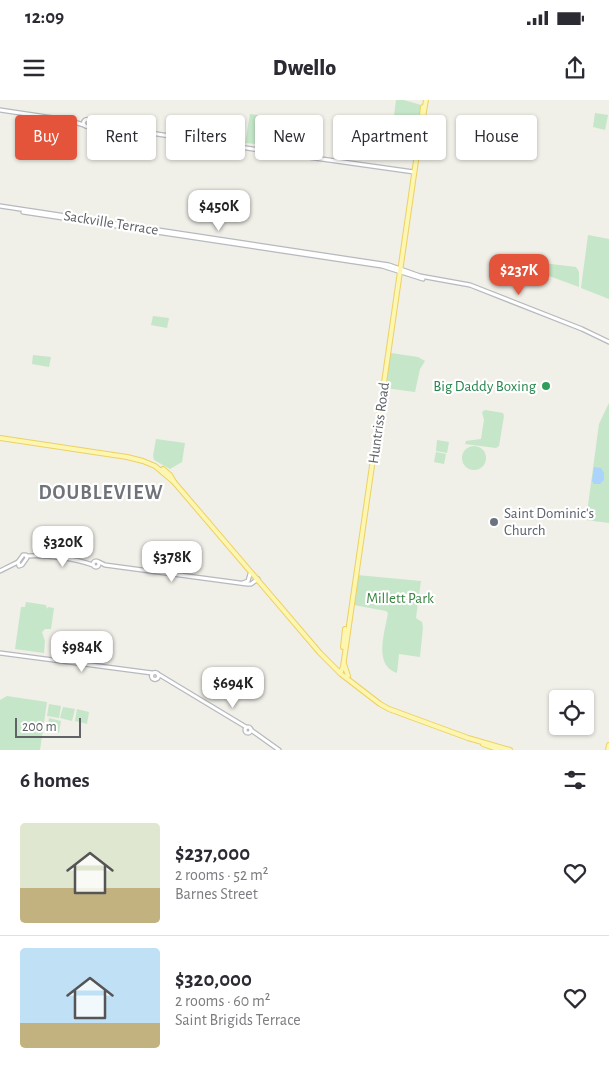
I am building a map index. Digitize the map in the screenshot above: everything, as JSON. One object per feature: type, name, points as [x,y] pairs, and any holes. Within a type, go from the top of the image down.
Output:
[{"type":"main road","name":"Huntriss Road","points":[[339,671],[425,100]]},
{"type":"main road","points":[[0,110],[84,123],[87,120],[90,124],[265,150],[269,147],[272,151],[414,172]]},
{"type":"main road","name":"Sackville Terrace","points":[[0,208],[400,270]]},
{"type":"main road","name":"Huntriss Road","points":[[339,671],[343,662],[400,270]]},
{"type":"main road","points":[[400,270],[412,276],[469,287],[581,330],[609,343]]},
{"type":"main road","points":[[400,270],[420,276],[470,285],[582,329],[609,343]]},
{"type":"main road","points":[[400,278],[412,276]]},
{"type":"main road","points":[[0,437],[138,457],[163,469],[263,588],[320,653],[339,671],[385,707],[500,750]]},
{"type":"main road","points":[[0,571],[18,564],[23,555],[26,558],[42,556],[94,563],[96,560],[99,564],[105,565],[248,584],[256,579]]},
{"type":"main road","points":[[236,556],[236,559],[256,579]]},
{"type":"main road","points":[[242,583],[248,581],[250,574]]},
{"type":"main road","points":[[0,653],[150,674],[154,672],[245,728],[249,727],[250,731],[279,750]]},
{"type":"main road","points":[[343,662],[349,678]]},
{"type":"main road","points":[[150,674],[153,679],[158,676]]},
{"type":"main road","points":[[468,738],[510,750]]},
{"type":"main road","points":[[266,741],[283,750]]},
{"type":"main road","points":[[608,750],[609,745]]},
{"type":"green space","points":[[396,100],[404,100],[421,105],[419,115],[394,115]]},
{"type":"green space","points":[[595,113],[608,115],[605,130],[593,127]]},
{"type":"green space","points":[[250,114],[257,115],[255,115],[255,144],[245,143]]},
{"type":"green space","points":[[588,235],[609,239],[609,299],[581,288]]},
{"type":"green space","points":[[543,263],[576,267],[579,272],[579,287],[541,273]]},
{"type":"green space","points":[[532,276],[524,285],[503,283],[504,279],[519,279]]},
{"type":"green space","points":[[153,316],[169,318],[167,328],[151,325]]},
{"type":"green space","points":[[391,353],[418,357],[425,361],[420,369],[415,392],[385,388]]},
{"type":"green space","points":[[33,355],[51,357],[49,367],[32,364]]},
{"type":"green space","points":[[609,403],[609,523],[586,520],[599,424]]},
{"type":"green space","points":[[485,410],[503,413],[504,416],[499,446],[496,448],[465,444],[466,441],[481,439],[484,420],[482,412]]},
{"type":"green space","points":[[156,439],[185,443],[182,462],[170,469],[154,460]]},
{"type":"green space","points":[[437,440],[449,442],[447,453],[436,451]]},
{"type":"green space","points":[[474,446],[479,447],[485,453],[485,463],[479,469],[474,470],[469,469],[463,463],[462,458],[463,453],[469,447]]},
{"type":"green space","points":[[436,452],[446,454],[444,464],[434,462]]},
{"type":"green space","name":"Millett Park","points":[[357,575],[421,581],[416,618],[422,622],[423,627],[420,657],[399,654],[397,673],[385,663],[383,656],[383,638],[388,613],[354,605]]},
{"type":"green space","points":[[26,602],[46,605],[47,609],[48,607],[54,608],[51,629],[45,629],[42,632],[45,641],[44,653],[15,649],[21,607],[25,607]]},
{"type":"green space","points":[[7,696],[47,702],[40,750],[0,750],[0,700]]},
{"type":"green space","points":[[49,704],[61,706],[59,718],[47,716]]},
{"type":"green space","points":[[63,707],[75,709],[72,721],[60,718]]},
{"type":"green space","points":[[77,709],[89,712],[87,724],[75,721]]},
{"type":"green space","points":[[49,718],[61,721],[59,733],[47,730]]},
{"type":"water","points":[[594,467],[601,468],[604,473],[604,480],[600,484],[594,484],[592,481]]},
{"type":"place","name":"Big Daddy Boxing","points":[[546,386]]},
{"type":"place","name":"Saint Dominic's Church","points":[[494,522]]},
{"type":"district","name":"DOUBLEVIEW","points":[[101,493]]}]
